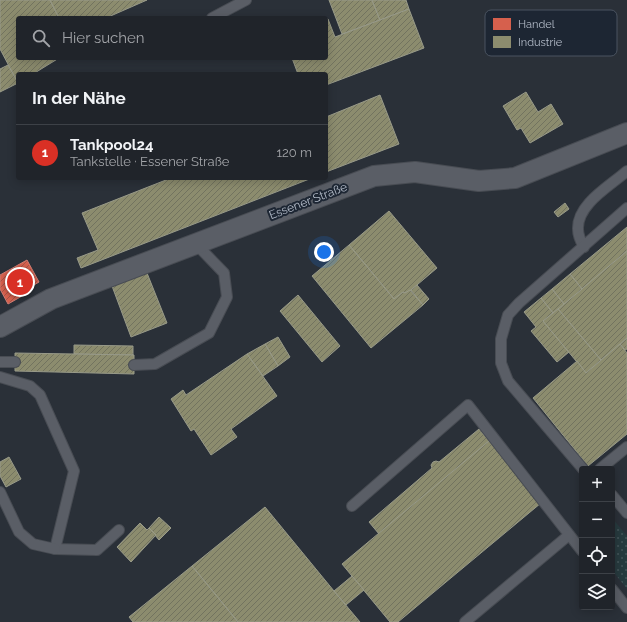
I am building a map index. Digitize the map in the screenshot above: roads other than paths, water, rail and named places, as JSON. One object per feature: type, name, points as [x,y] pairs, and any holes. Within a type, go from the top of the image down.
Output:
[{"type":"street","name":"Essener Straße","points":[[0,327],[51,298],[374,176],[415,172],[480,181],[515,178],[627,133]]},
{"type":"lane","points":[[216,16],[246,0]]},
{"type":"lane","points":[[584,247],[577,231],[579,219],[588,203],[627,171]]},
{"type":"lane","points":[[580,466],[508,381],[502,363],[501,340],[508,315],[519,303],[627,208]]},
{"type":"lane","points":[[134,365],[154,364],[209,333],[227,297],[224,273],[196,244]]},
{"type":"lane","points":[[0,362],[15,362]]},
{"type":"lane","points":[[0,377],[30,386],[40,395],[74,470],[55,549]]},
{"type":"lane","points":[[352,506],[468,405],[579,547]]},
{"type":"lane","points":[[604,466],[627,447]]},
{"type":"lane","points":[[0,492],[20,532],[33,544],[55,549],[97,550],[119,530]]},
{"type":"lane","points":[[615,499],[627,513]]},
{"type":"lane","points":[[465,622],[569,534]]},
{"type":"lane","points":[[615,593],[627,608]]},
{"type":"place","name":"Tankpool24","points":[[20,282]]}]
